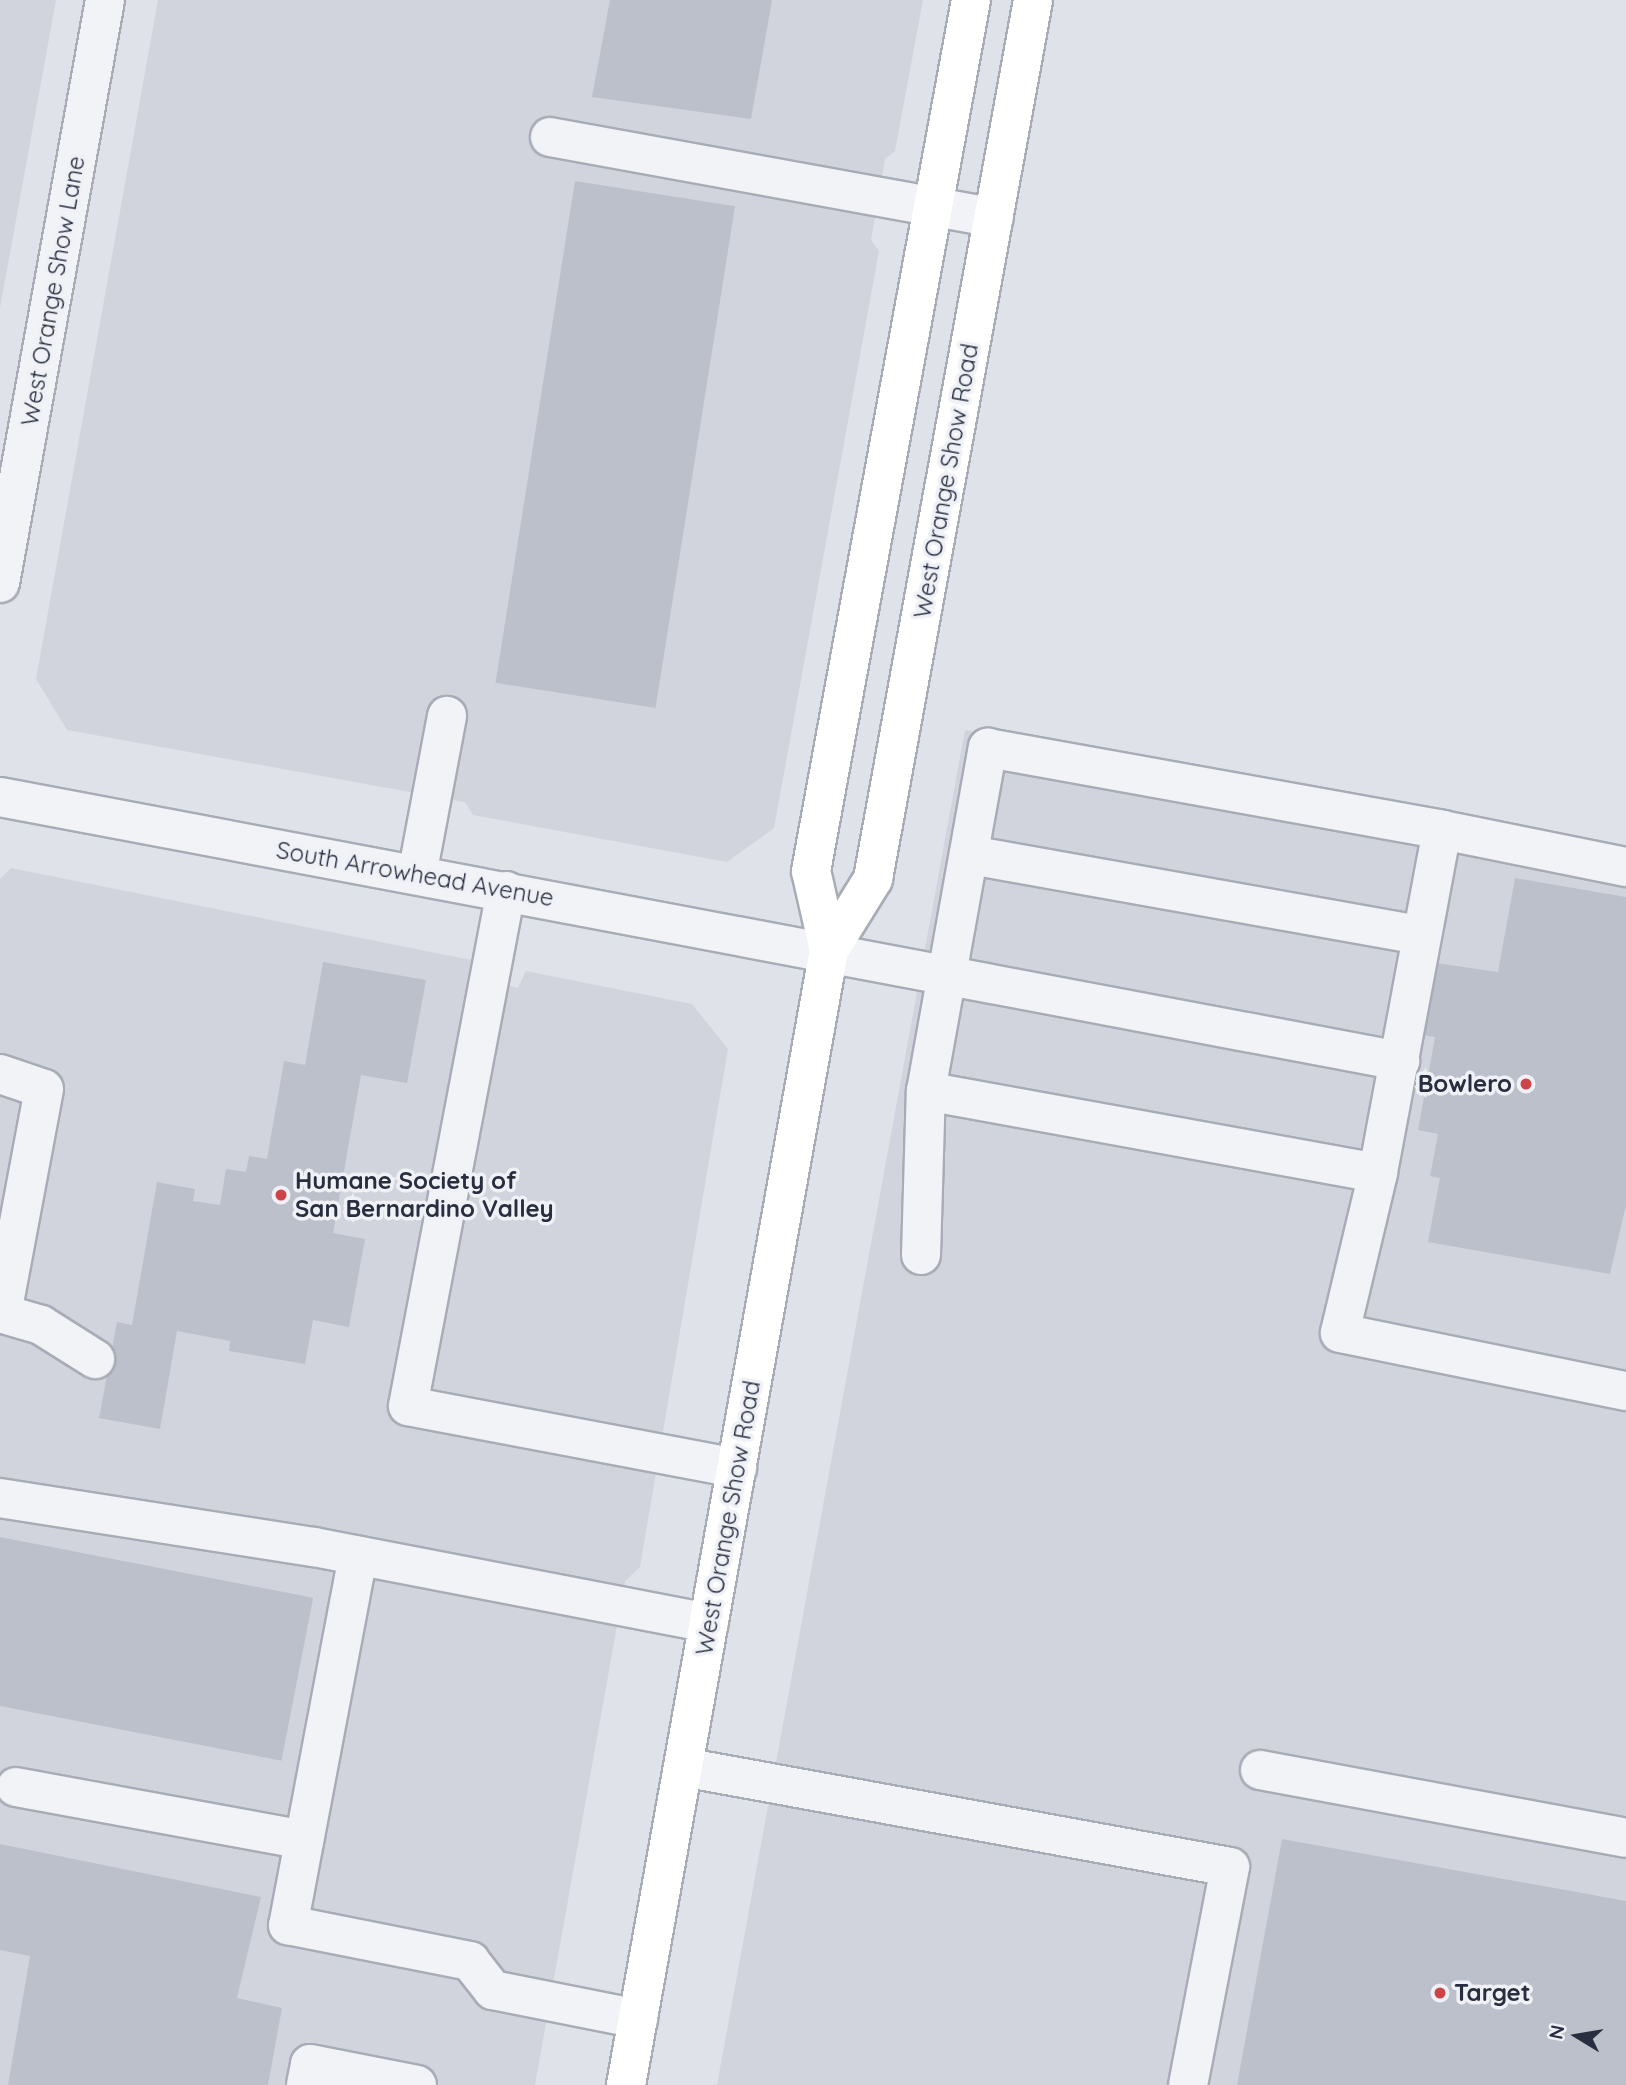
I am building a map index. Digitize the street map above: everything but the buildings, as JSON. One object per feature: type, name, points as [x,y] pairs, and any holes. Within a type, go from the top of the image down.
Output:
[{"type":"main road","name":"West Orange Show Road","points":[[829,950],[811,872],[971,0]]},
{"type":"main road","name":"West Orange Show Road","points":[[626,2085],[829,950],[873,879],[1033,0]]},
{"type":"street","name":"West Orange Show Lane","points":[[0,583],[105,0]]},
{"type":"street","points":[[550,137],[994,218]]},
{"type":"street","points":[[417,875],[447,716]]},
{"type":"street","points":[[921,1255],[926,1091],[988,748],[1442,830],[1626,867]]},
{"type":"street","name":"South Arrowhead Avenue","points":[[0,797],[829,950],[1400,1061]]},
{"type":"street","points":[[1442,830],[1378,1173],[1340,1333],[1626,1391]]},
{"type":"street","points":[[970,855],[1421,935]]},
{"type":"street","points":[[506,891],[408,1406],[737,1468]]},
{"type":"street","points":[[0,1074],[44,1089],[1,1313],[41,1325],[95,1359]]},
{"type":"street","points":[[926,1091],[1378,1173]]},
{"type":"street","points":[[0,1498],[358,1556],[709,1623]]},
{"type":"street","points":[[358,1556],[288,1925],[470,1961],[493,1990],[638,2019]]},
{"type":"street","points":[[683,1767],[1230,1867],[1188,2085]]},
{"type":"street","points":[[1260,1770],[1626,1838]]},
{"type":"street","points":[[16,1787],[304,1840]]},
{"type":"street","points":[[306,2085],[310,2064],[417,2085]]},
{"type":"shaded area","points":[[0,0],[56,0],[0,308]]},
{"type":"shaded area","points":[[158,0],[923,0],[895,151],[885,159],[871,240],[879,251],[774,828],[727,862],[473,815],[465,802],[67,730],[36,679]]},
{"type":"shaded area","points":[[965,730],[1626,855],[1626,2085],[717,2085]]},
{"type":"shaded area","points":[[11,868],[471,960],[473,977],[518,988],[526,971],[692,1004],[728,1049],[640,1567],[625,1581],[535,2085],[0,2085],[0,879]]},
{"type":"place","name":"Bowlero","points":[[1526,1084]]},
{"type":"place","name":"Humane Society of San Bernardino Valley","points":[[281,1195]]},
{"type":"place","name":"Target","points":[[1440,1993]]}]
